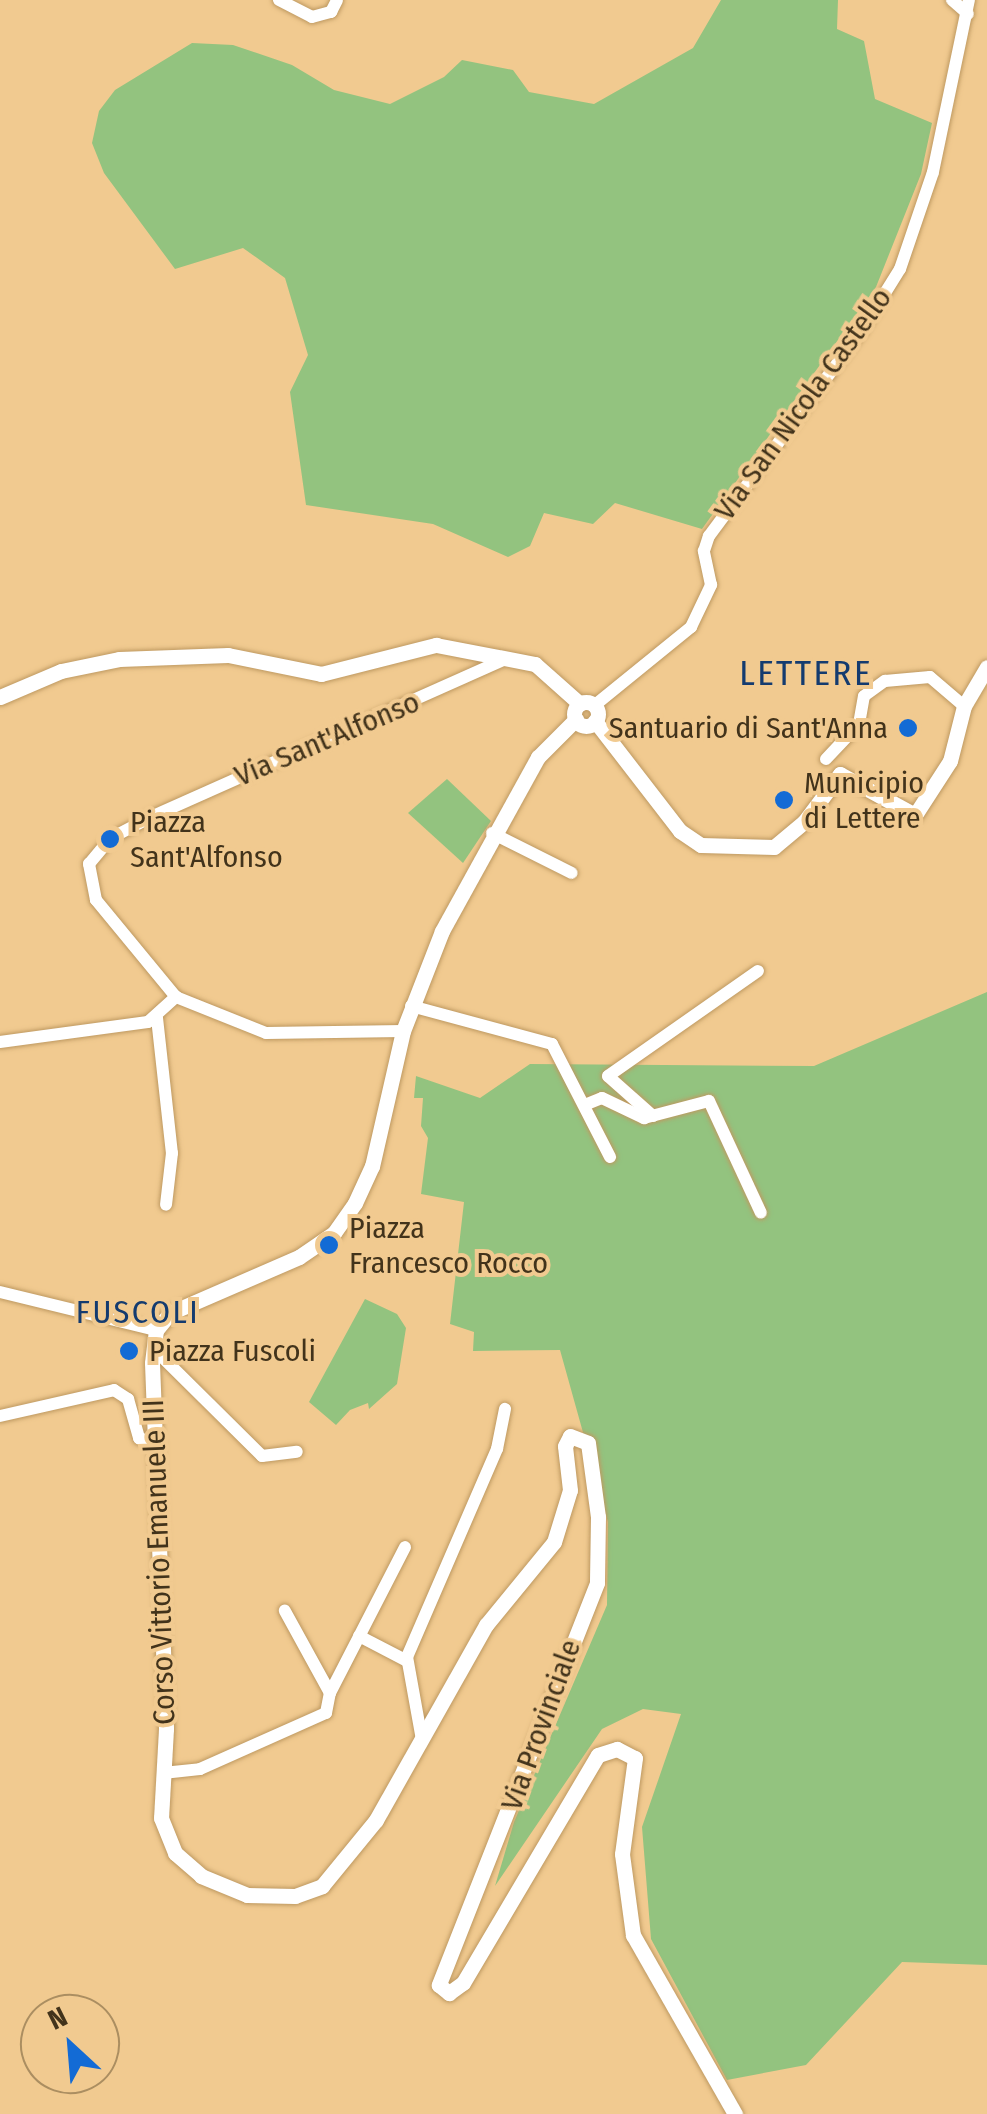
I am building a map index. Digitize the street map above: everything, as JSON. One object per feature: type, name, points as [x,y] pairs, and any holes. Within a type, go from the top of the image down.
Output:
[{"type":"street","points":[[278,0],[312,17],[332,12],[336,0]]},
{"type":"street","points":[[952,0],[969,7]]},
{"type":"street","name":"Via San Nicola Castello","points":[[587,713],[690,626],[711,585],[704,551],[709,536],[900,269],[933,172],[969,7]]},
{"type":"street","points":[[0,697],[61,672],[177,654],[228,655],[321,674],[417,646],[501,661],[551,672],[680,831],[701,844],[774,847],[804,822],[840,774],[915,815],[950,761],[964,706],[987,667]]},
{"type":"street","name":"Via Sant'Alfonso","points":[[176,996],[134,952],[89,884],[93,853],[153,816],[501,661]]},
{"type":"street","points":[[826,759],[864,714],[864,696],[885,680],[930,677],[964,706]]},
{"type":"street","points":[[0,1292],[100,1321],[156,1330],[170,1313],[299,1257],[334,1233],[372,1166],[411,1006],[492,833],[538,757],[587,713]]},
{"type":"street","points":[[492,833],[572,873]]},
{"type":"street","points":[[653,1116],[608,1076],[758,972]]},
{"type":"street","points":[[0,1042],[157,1018],[176,996],[266,1033],[403,1031]]},
{"type":"street","points":[[411,1006],[552,1044],[587,1104],[610,1157]]},
{"type":"street","points":[[157,1018],[172,1153],[166,1205]]},
{"type":"street","points":[[587,1104],[602,1098],[644,1118],[701,1101],[716,1105],[761,1213]]},
{"type":"street","name":"Corso Vittorio Emanuele III","points":[[156,1330],[164,1773],[161,1818],[175,1853]]},
{"type":"street","points":[[154,1348],[262,1456],[297,1452]]},
{"type":"street","points":[[0,1416],[114,1390],[128,1399],[140,1438],[158,1445]]},
{"type":"street","points":[[423,1742],[407,1661],[424,1606],[497,1449],[505,1410]]},
{"type":"street","name":"Via Provinciale","points":[[175,1853],[202,1876],[247,1895],[294,1896],[322,1886],[376,1820],[486,1625],[554,1542],[570,1490],[565,1446],[570,1436],[588,1442],[598,1518],[597,1583],[439,1985],[448,1994],[462,1983],[598,1754],[617,1749],[635,1758],[622,1854],[633,1935],[735,2114]]},
{"type":"street","points":[[164,1773],[200,1769],[326,1713],[330,1693],[405,1548]]},
{"type":"street","points":[[285,1611],[330,1693]]},
{"type":"street","points":[[359,1636],[407,1661]]},
{"type":"green space","points":[[721,0],[838,0],[837,29],[864,41],[875,99],[932,123],[921,174],[876,287],[702,529],[615,503],[593,524],[544,513],[530,546],[508,557],[433,524],[306,505],[290,392],[308,355],[285,278],[243,248],[175,269],[104,173],[92,143],[99,111],[115,90],[192,43],[233,45],[292,65],[334,90],[390,104],[444,77],[462,60],[513,70],[529,92],[594,104],[693,48]]},
{"type":"green space","points":[[447,779],[491,821],[463,863],[408,813]]},
{"type":"green space","points":[[987,992],[987,1965],[902,1962],[806,2065],[727,2080],[651,1939],[642,1827],[681,1714],[643,1709],[602,1729],[495,1886],[514,1822],[607,1605],[608,1522],[560,1350],[473,1351],[474,1332],[450,1324],[464,1202],[421,1194],[428,1138],[421,1126],[423,1098],[414,1098],[416,1076],[480,1098],[530,1064],[814,1066]]},
{"type":"green space","points":[[365,1299],[397,1314],[406,1328],[397,1384],[369,1409],[368,1403],[350,1410],[336,1425],[309,1402]]},
{"type":"place","name":"Santuario di Sant'Anna","points":[[908,728]]},
{"type":"place","name":"Municipio di Lettere","points":[[784,800]]},
{"type":"place","name":"Piazza Sant'Alfonso","points":[[110,839]]},
{"type":"place","name":"Piazza Francesco Rocco","points":[[329,1245]]},
{"type":"place","name":"Piazza Fuscoli","points":[[129,1351]]},
{"type":"district","name":"LETTERE","points":[[806,673]]},
{"type":"district","name":"FUSCOLI","points":[[138,1312]]}]
